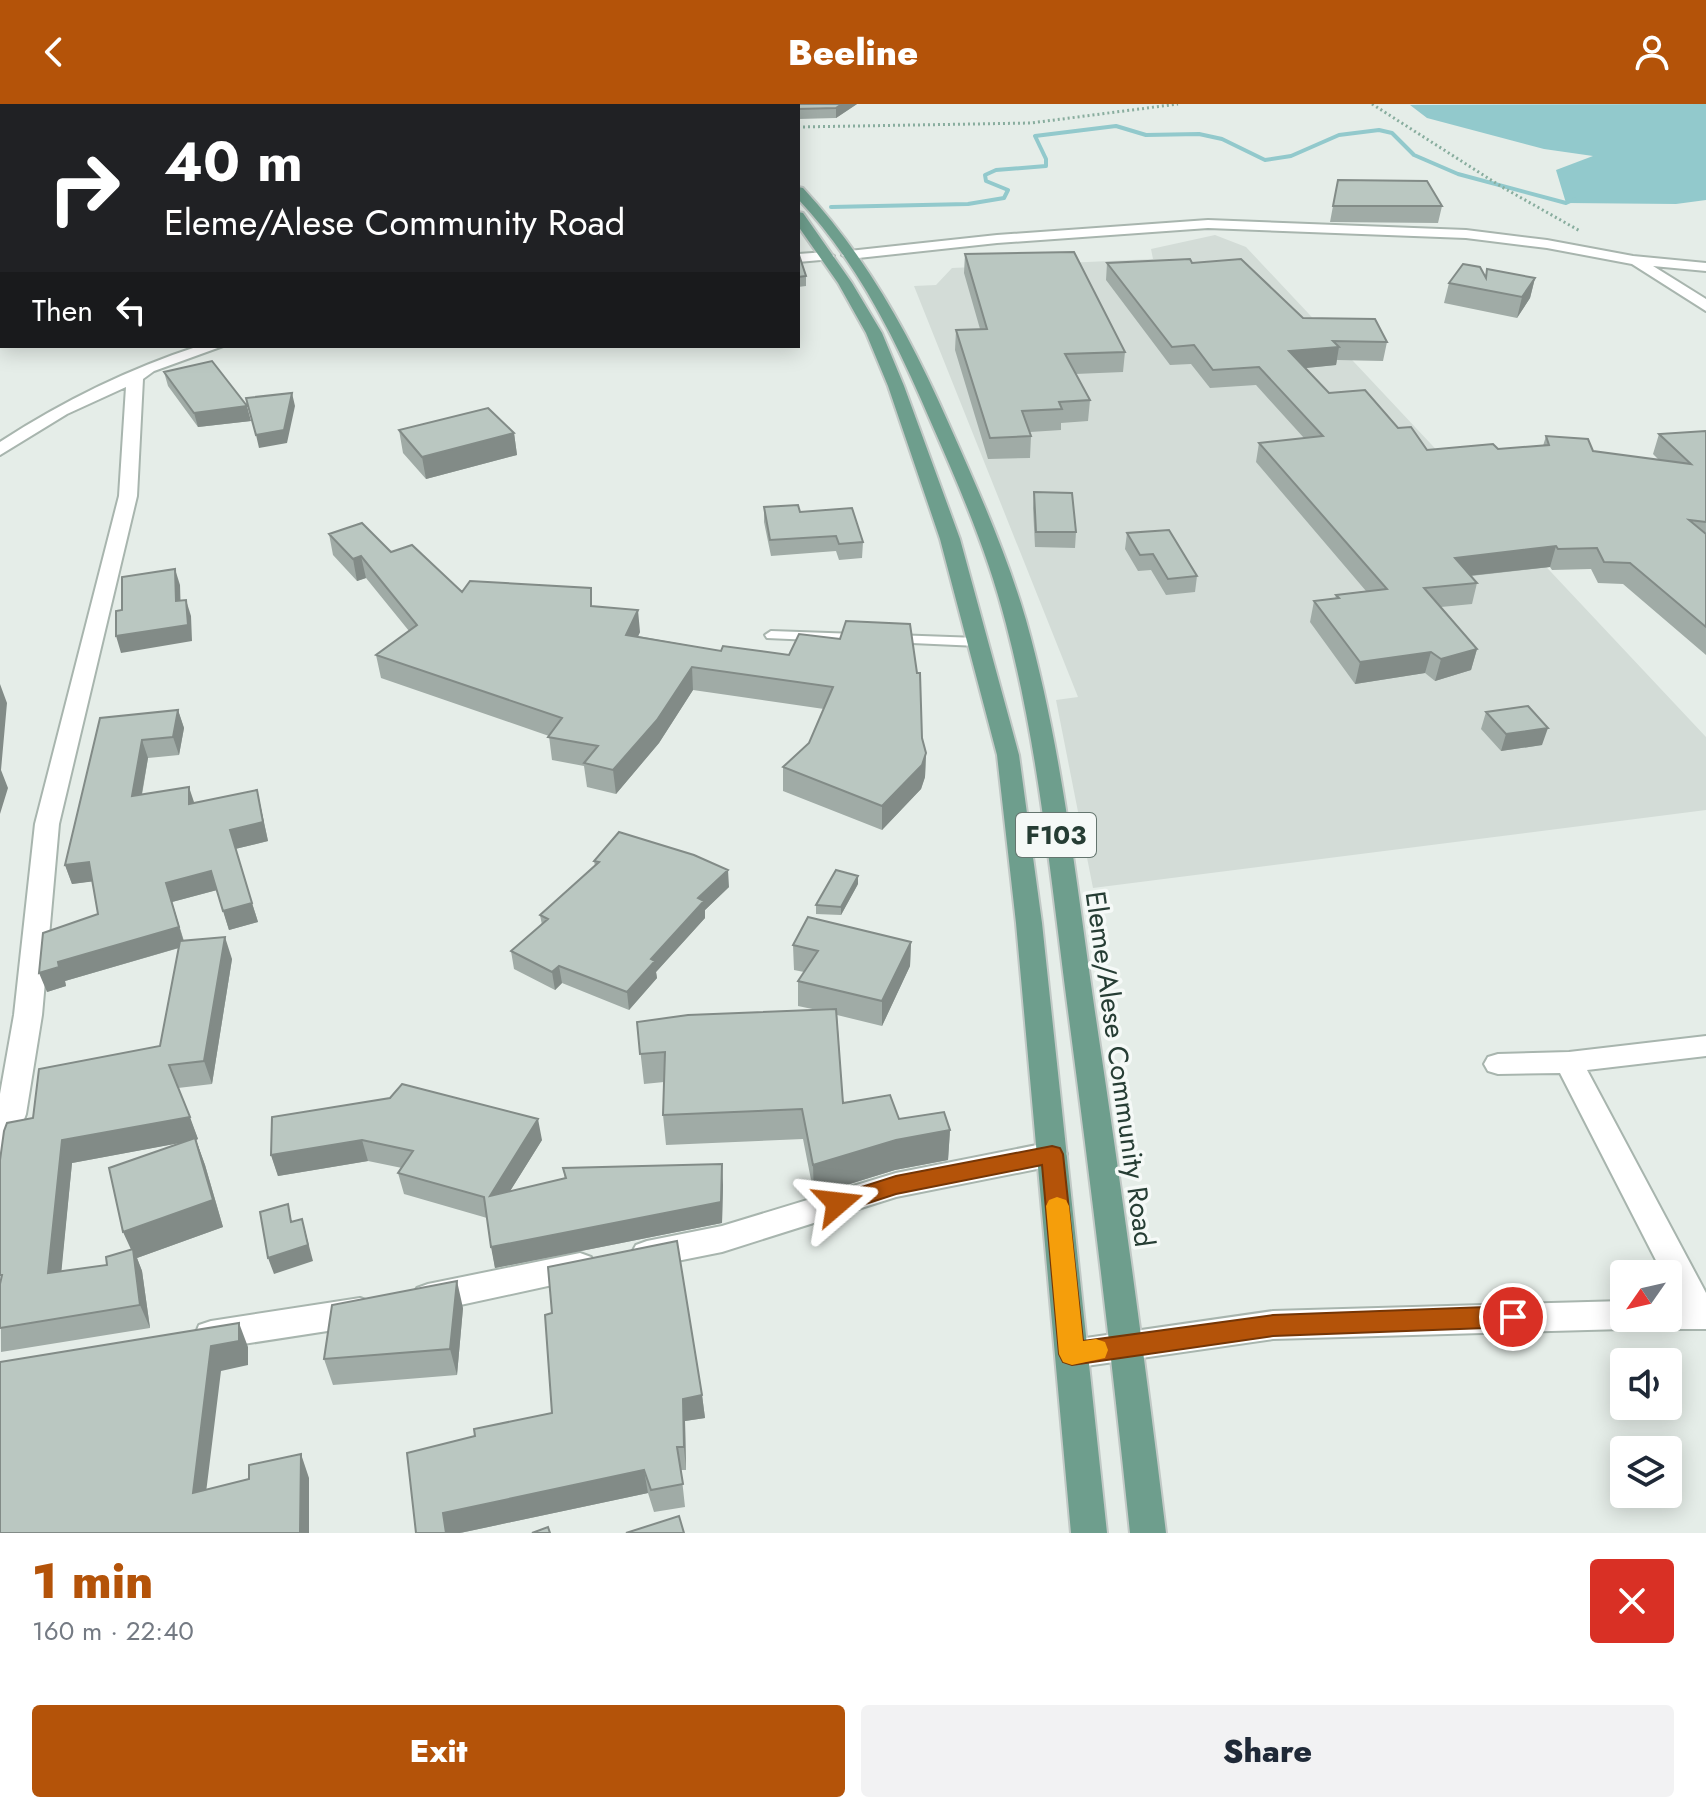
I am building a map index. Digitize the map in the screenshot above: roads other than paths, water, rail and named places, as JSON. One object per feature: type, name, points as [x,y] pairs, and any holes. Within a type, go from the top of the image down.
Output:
[{"type":"main road","name":"Eleme/Alese Community Road","points":[[800,194],[838,256],[896,386],[950,539],[1008,755],[1029,923],[1089,1533]]},
{"type":"main road","name":"Eleme/Alese Community Road","points":[[800,218],[877,294],[912,357],[991,549],[1015,621],[1036,707],[1062,868],[1128,1345],[1148,1533]]},
{"type":"street","points":[[800,258],[997,239],[1208,224],[1466,234],[1547,244],[1633,260],[1706,267]]},
{"type":"street","points":[[1633,260],[1706,306]]},
{"type":"street","points":[[0,450],[61,410],[135,377],[160,362],[208,348]]},
{"type":"street","points":[[0,1149],[11,1114],[28,1015],[47,824],[56,777],[128,496],[135,377]]},
{"type":"street","points":[[1498,1064],[1569,1062],[1706,1046]]},
{"type":"street","points":[[1569,1062],[1703,1315],[1682,1315]]},
{"type":"street","points":[[176,1340],[381,1308],[722,1239],[896,1185],[1052,1154]]},
{"type":"street","points":[[1072,1354],[1273,1325],[1610,1315]]},
{"type":"lane","points":[[771,635],[866,638]]},
{"type":"lane","points":[[882,639],[978,642]]},
{"type":"water","points":[[1706,104],[1706,200],[1676,204],[1566,203],[1556,170],[1593,156],[1544,149],[1427,118],[1410,105]]},
{"type":"waterway","points":[[831,207],[968,204],[1004,198],[1008,190],[986,181],[985,175],[996,170],[1046,166],[1046,159],[1035,136],[1116,126],[1146,135],[1199,134],[1222,139],[1265,160],[1291,156],[1339,135],[1379,130],[1392,133],[1414,155],[1458,174],[1566,203],[1575,199]]}]
